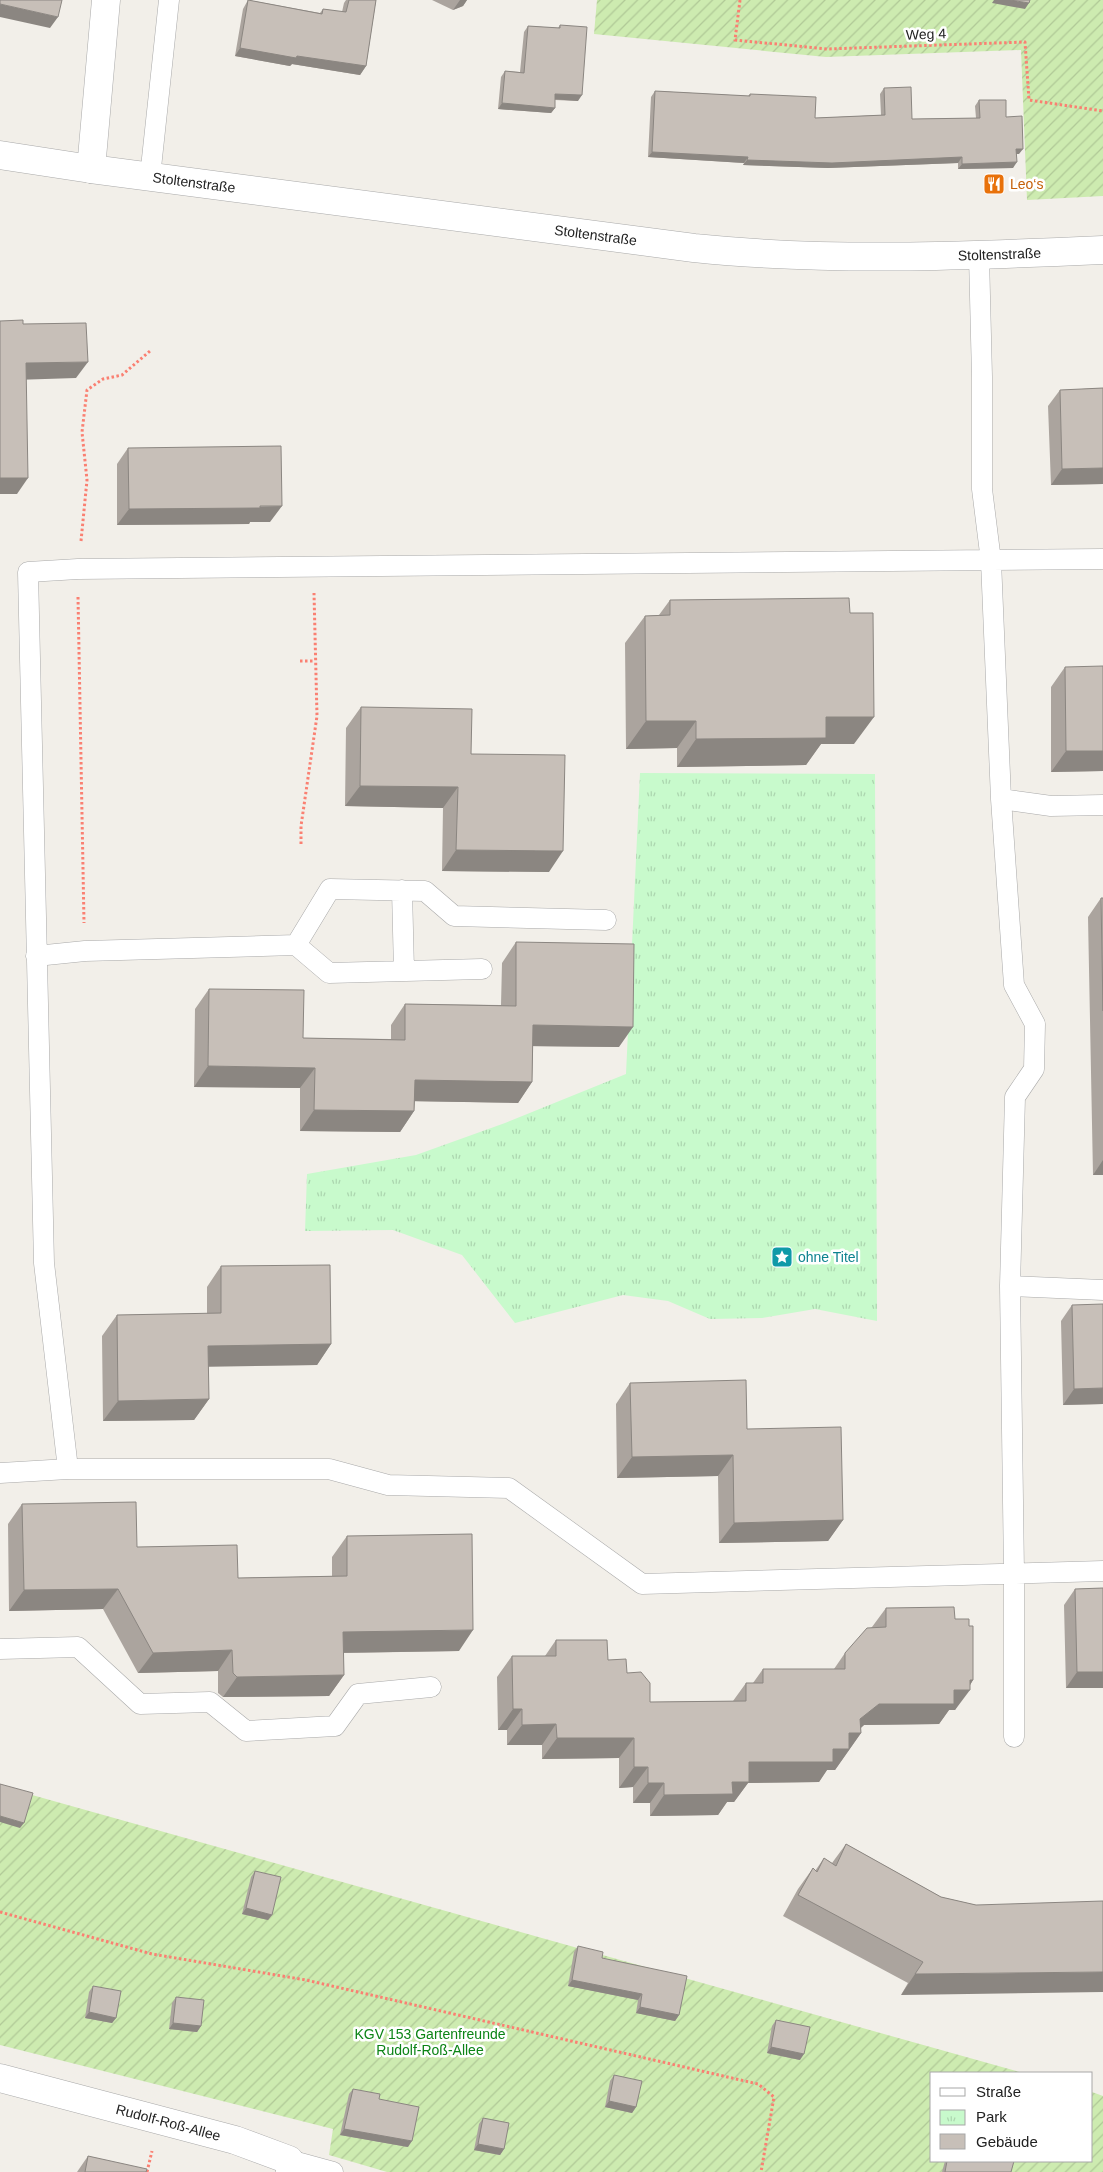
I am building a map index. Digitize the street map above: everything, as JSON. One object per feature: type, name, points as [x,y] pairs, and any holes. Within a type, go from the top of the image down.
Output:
[{"type":"street","points":[[92,169],[106,0]]},
{"type":"street","name":"Stoltenstraße","points":[[0,156],[674,246],[754,254],[979,256],[1103,250]]},
{"type":"street","name":"Rudolf-Roß-Allee","points":[[0,2078],[235,2140],[287,2166]]},
{"type":"lane","points":[[150,177],[169,0]]},
{"type":"lane","points":[[979,256],[982,489],[991,561],[1001,800],[1014,985],[1035,1024],[1034,1069],[1015,1097],[1010,1286],[1014,1737]]},
{"type":"lane","points":[[68,1469],[44,1263],[28,572],[78,569],[1103,559]]},
{"type":"lane","points":[[1001,800],[1051,806],[1103,805]]},
{"type":"lane","points":[[296,945],[330,889],[425,891],[454,916],[606,920]]},
{"type":"lane","points":[[402,890],[404,971]]},
{"type":"lane","points":[[36,956],[85,951],[296,945],[329,973],[482,970]]},
{"type":"lane","points":[[1010,1286],[1103,1290]]},
{"type":"lane","points":[[0,1472],[68,1469],[329,1469],[388,1485],[509,1488],[642,1584],[1103,1571]]},
{"type":"lane","points":[[0,1649],[78,1647],[140,1704],[210,1702],[246,1731],[335,1726],[358,1694],[431,1687]]},
{"type":"lane","name":"Rudolf-Roß-Allee","points":[[287,2166],[333,2172]]},
{"type":"path","name":"Weg 4","points":[[740,0],[735,40],[827,49],[1025,42],[1029,100],[1103,111]]},
{"type":"path","points":[[85,951],[78,569],[87,480],[82,432],[87,390],[103,379],[122,375],[150,351]]},
{"type":"path","points":[[301,844],[301,826],[316,716],[314,568]]},
{"type":"path","points":[[300,661],[315,661]]},
{"type":"path","points":[[0,1912],[152,1954],[306,1980],[758,2084],[774,2098],[761,2172]]},
{"type":"green space","points":[[597,0],[1103,0],[1103,196],[1027,200],[1021,50],[826,57],[594,34]]},
{"type":"green space","points":[[640,773],[875,774],[877,1321],[815,1309],[762,1318],[710,1319],[668,1301],[623,1295],[515,1323],[462,1255],[393,1230],[305,1231],[307,1174],[416,1155],[505,1123],[626,1074]]},
{"type":"green space","name":"KGV 153 Gartenfreunde Rudolf-Roß-Allee","points":[[0,1786],[1019,2072],[930,2072],[930,2162],[1093,2162],[1093,2092],[1103,2096],[1103,2172],[387,2172],[329,2155],[333,2129],[0,2045]]},
{"type":"building","points":[[0,0],[62,0],[58,17],[0,4]]},
{"type":"building","points":[[248,0],[322,14],[323,9],[346,12],[349,0],[376,0],[366,66],[297,56],[296,58],[240,48]]},
{"type":"building","points":[[1010,0],[1030,0],[1029,3]]},
{"type":"building","points":[[560,25],[587,27],[582,95],[555,94],[555,108],[502,103],[505,71],[524,73],[528,26],[560,28]]},
{"type":"building","points":[[911,87],[912,119],[980,118],[979,100],[1006,100],[1006,117],[1022,116],[1023,149],[1016,149],[1017,162],[962,164],[962,157],[832,163],[747,160],[748,157],[652,152],[655,91],[816,97],[815,118],[885,115],[884,88]]},
{"type":"building","points":[[23,320],[23,324],[86,323],[88,362],[26,363],[28,478],[0,478],[0,321]]},
{"type":"building","points":[[1103,388],[1103,468],[1062,469],[1060,390]]},
{"type":"building","points":[[281,446],[282,506],[260,506],[260,508],[129,509],[128,448]]},
{"type":"building","points":[[849,598],[850,613],[873,613],[874,717],[826,717],[826,738],[696,739],[696,721],[646,721],[645,616],[670,615],[670,600]]},
{"type":"building","points":[[1103,666],[1103,751],[1066,751],[1065,667]]},
{"type":"building","points":[[361,707],[472,709],[471,754],[565,755],[563,851],[456,850],[458,787],[360,786]]},
{"type":"building","points":[[1101,898],[1103,898],[1103,1011]]},
{"type":"building","points":[[516,942],[634,944],[633,1027],[533,1025],[532,1082],[415,1080],[414,1111],[314,1110],[315,1068],[208,1066],[209,989],[304,990],[303,1038],[405,1040],[405,1004],[516,1006]]},
{"type":"building","points":[[330,1265],[331,1344],[208,1346],[209,1399],[118,1401],[117,1315],[221,1313],[221,1266]]},
{"type":"building","points":[[1103,1304],[1103,1388],[1074,1389],[1072,1305]]},
{"type":"building","points":[[746,1380],[747,1429],[841,1427],[843,1520],[734,1523],[733,1455],[632,1457],[630,1383]]},
{"type":"building","points":[[136,1502],[137,1547],[237,1545],[238,1578],[347,1576],[347,1536],[472,1534],[473,1630],[343,1632],[344,1675],[237,1677],[233,1673],[232,1650],[153,1653],[118,1589],[24,1590],[22,1504]]},
{"type":"building","points":[[1103,1588],[1103,1672],[1077,1672],[1075,1589]]},
{"type":"building","points":[[954,1607],[955,1619],[969,1619],[969,1626],[973,1626],[973,1680],[970,1680],[970,1690],[954,1690],[954,1704],[879,1704],[860,1719],[861,1733],[849,1733],[849,1749],[833,1749],[833,1762],[749,1762],[749,1782],[732,1782],[733,1794],[664,1795],[664,1783],[648,1783],[648,1767],[634,1767],[634,1738],[557,1738],[556,1724],[522,1725],[522,1709],[513,1709],[512,1656],[556,1656],[556,1640],[607,1640],[608,1660],[626,1659],[627,1673],[641,1672],[650,1683],[650,1702],[746,1701],[746,1683],[763,1683],[763,1669],[845,1669],[845,1653],[867,1628],[886,1627],[886,1608]]},
{"type":"building","points":[[0,1784],[33,1793],[24,1823],[0,1816]]},
{"type":"building","points":[[846,1844],[941,1897],[976,1905],[1103,1901],[1103,1972],[915,1974],[923,1962],[798,1895],[813,1868],[817,1872],[824,1858],[836,1866]]},
{"type":"building","points":[[255,1871],[281,1877],[272,1915],[246,1908]]},
{"type":"building","points":[[578,1946],[603,1952],[602,1958],[687,1976],[679,2015],[640,2007],[642,1994],[572,1980]]},
{"type":"building","points":[[93,1986],[121,1991],[116,2018],[89,2012]]},
{"type":"building","points":[[176,1997],[204,2000],[201,2026],[173,2023]]},
{"type":"building","points":[[776,2020],[810,2027],[804,2054],[771,2047]]},
{"type":"building","points":[[614,2075],[642,2081],[636,2107],[609,2101]]},
{"type":"building","points":[[353,2089],[380,2094],[379,2099],[419,2107],[412,2141],[344,2129]]},
{"type":"building","points":[[483,2118],[509,2123],[504,2149],[478,2144]]},
{"type":"building","points":[[88,2156],[147,2169],[146,2172],[85,2172]]},
{"type":"building","points":[[947,2162],[1014,2162],[1011,2172],[945,2172]]},
{"type":"place","name":"Leo‘s","points":[[994,184]]},
{"type":"place","name":"ohne Titel","points":[[782,1257]]}]
